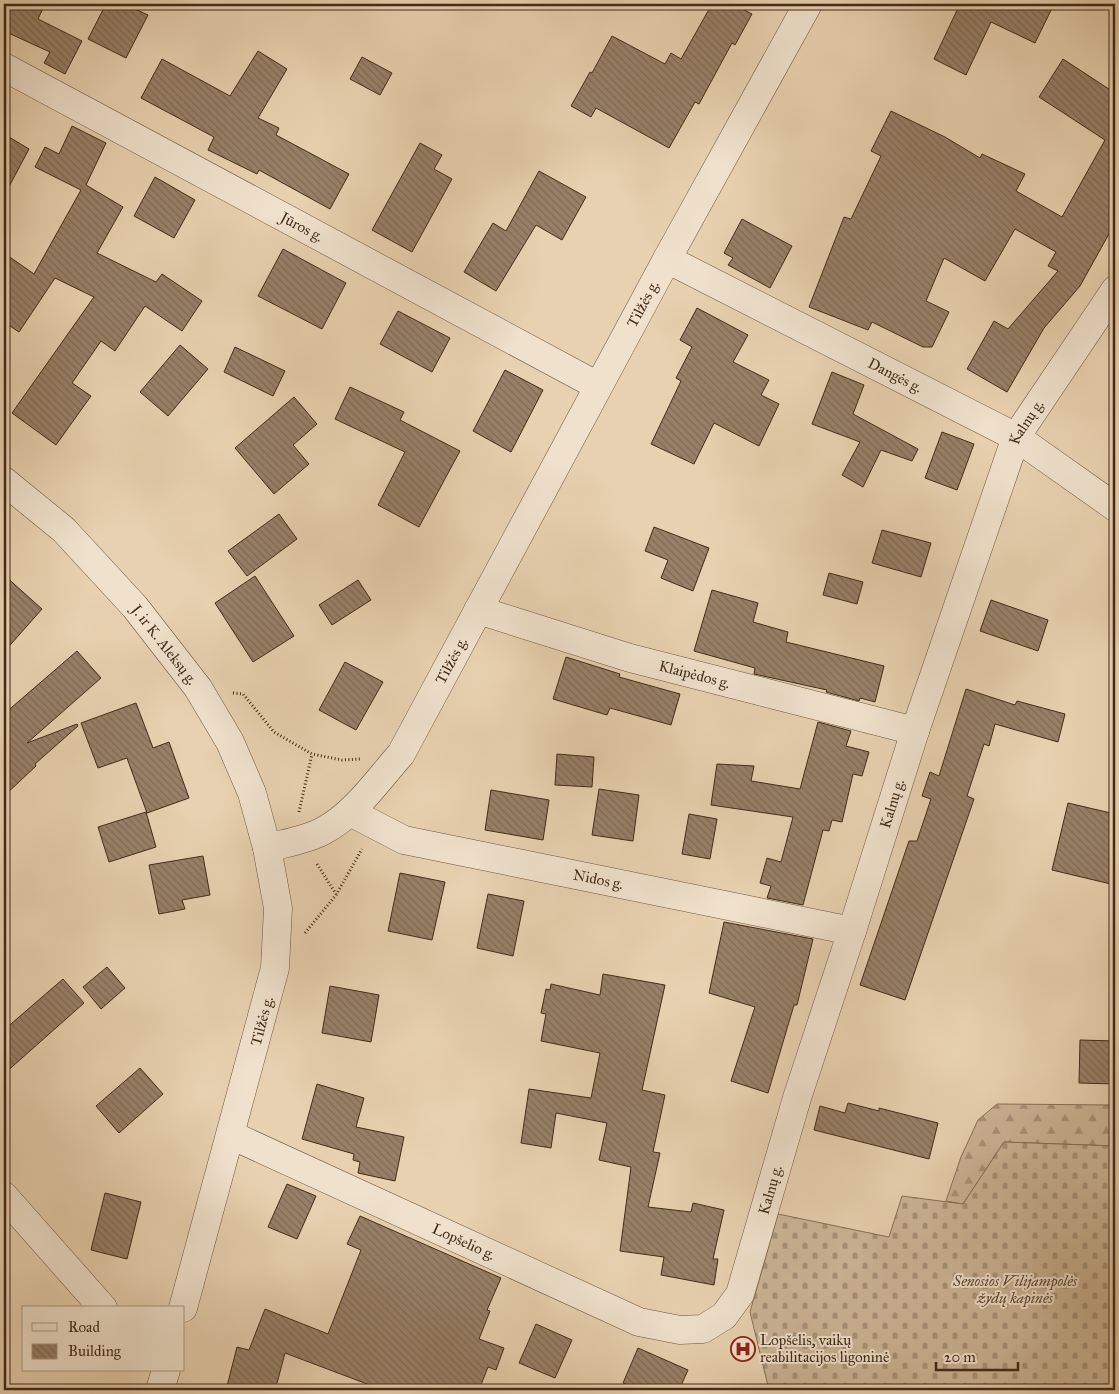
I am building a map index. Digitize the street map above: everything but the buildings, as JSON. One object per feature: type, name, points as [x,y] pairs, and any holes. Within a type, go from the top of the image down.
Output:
[{"type":"street","name":"Tilžės g.","points":[[184,1306],[275,968],[278,908],[267,848],[302,840],[324,831],[350,812],[401,754],[598,386],[808,4]]},
{"type":"street","name":"Jūros g.","points":[[4,67],[598,386]]},
{"type":"street","name":"Dangės g.","points":[[667,259],[1016,437],[1115,507]]},
{"type":"street","name":"Kalnų g.","points":[[703,1329],[724,1316],[740,1294],[797,1098],[915,731],[1016,437],[1115,290]]},
{"type":"street","name":"J. ir K. Aleksų g.","points":[[4,481],[64,530],[135,607],[198,688],[230,742],[252,793],[267,848]]},
{"type":"street","name":"Klaipėdos g.","points":[[478,610],[630,658],[915,731]]},
{"type":"street","name":"Nidos g.","points":[[350,812],[404,840],[852,931]]},
{"type":"street","name":"Lopšelio g.","points":[[231,1135],[639,1322],[680,1330],[703,1329]]},
{"type":"street","points":[[4,1196],[101,1306]]},
{"type":"street","points":[[160,1390],[165,1372]]},
{"type":"path","points":[[198,688],[242,694],[274,732],[312,754],[342,760],[401,754]]},
{"type":"path","points":[[275,968],[336,895],[376,826]]},
{"type":"green space","points":[[997,1104],[1115,1105],[1115,1146],[1004,1142],[963,1204],[946,1201],[961,1157],[978,1120]]},
{"type":"green space","name":"Senosios Vilijampolės žydų kapinės","points":[[1004,1142],[1115,1146],[1115,1390],[769,1390],[750,1312],[778,1214],[889,1237],[902,1196],[963,1204]]},
{"type":"place","name":"Lopšelis, vaikų reabilitacijos ligoninė","points":[[743,1349]]}]
